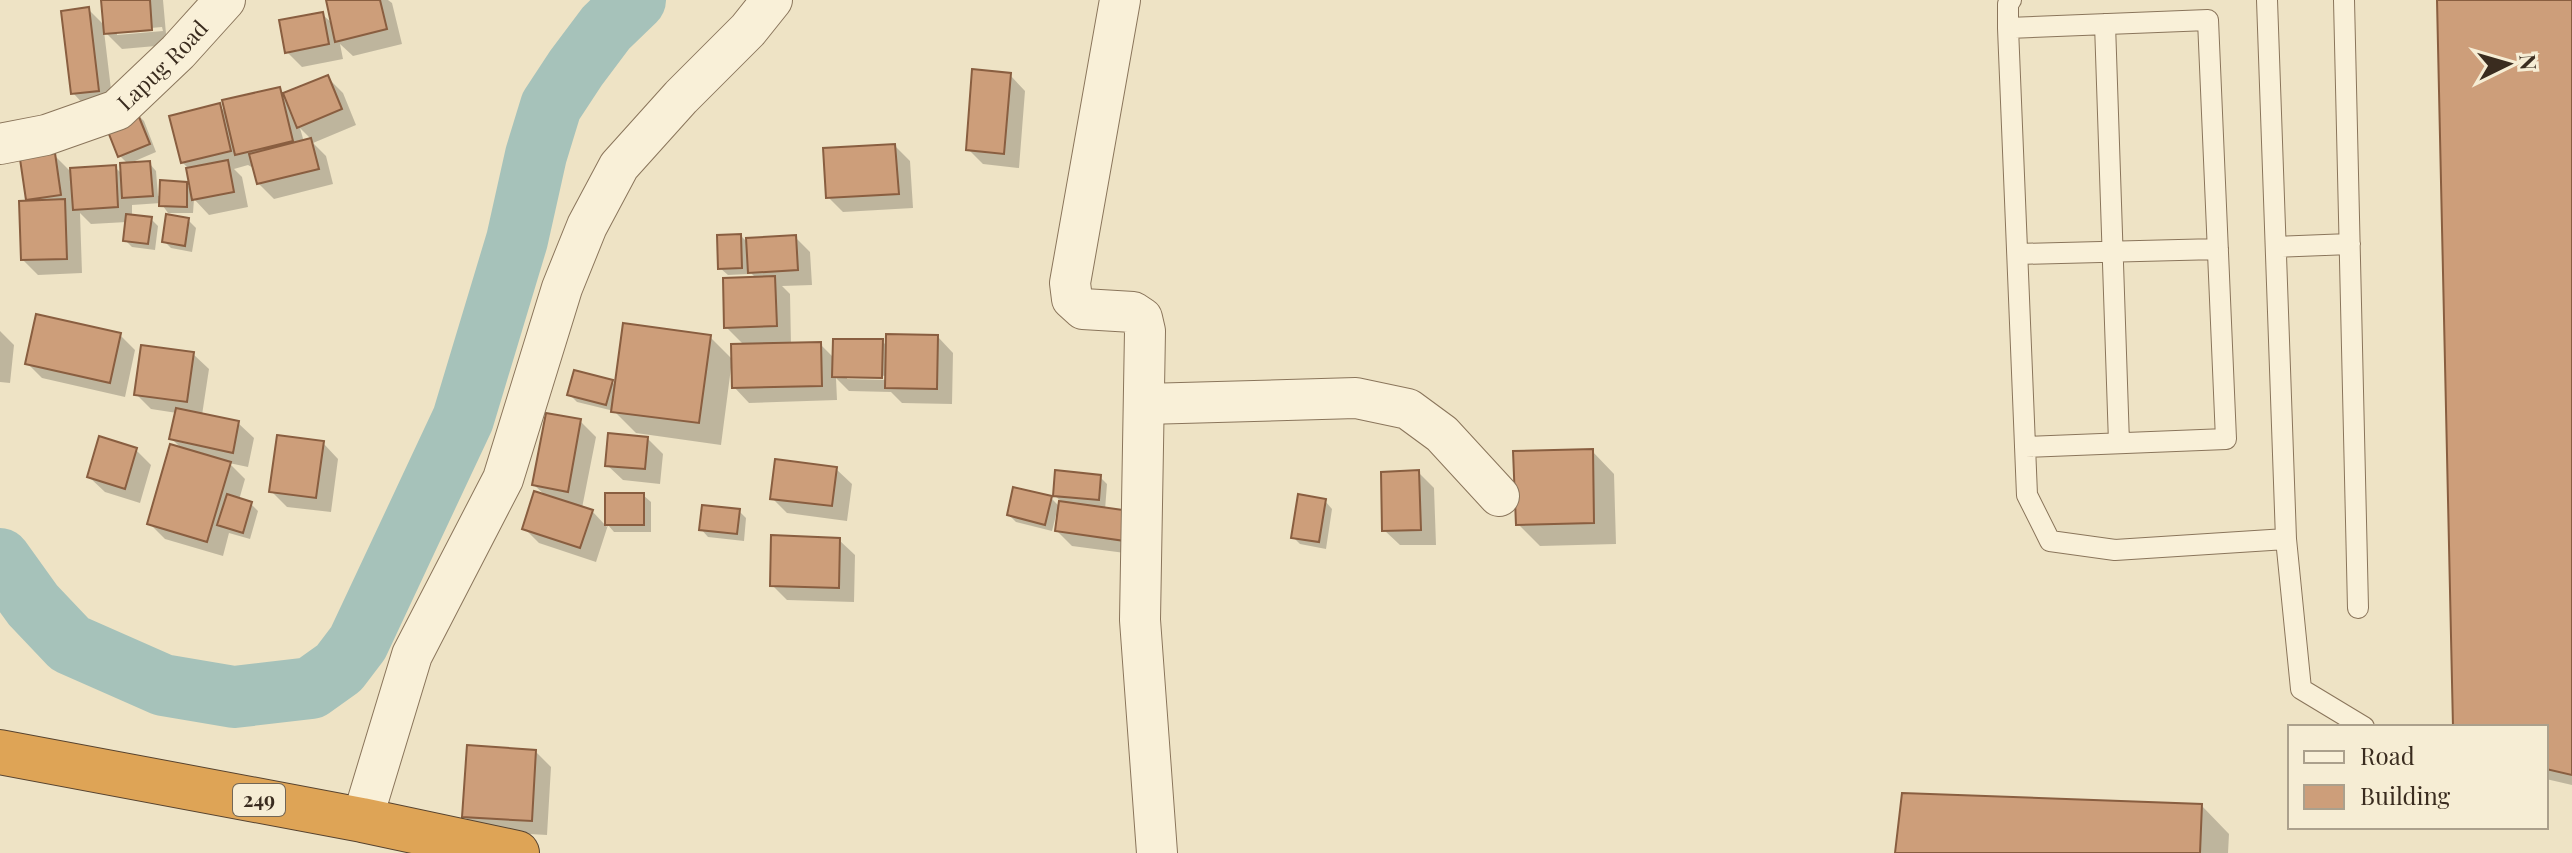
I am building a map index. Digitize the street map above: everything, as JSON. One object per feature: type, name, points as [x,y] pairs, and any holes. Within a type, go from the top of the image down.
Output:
[{"type":"highway","name":"249","points":[[0,752],[362,820],[517,853]]},
{"type":"street","name":"Lapug Road","points":[[0,144],[46,135],[117,110],[178,52],[225,0]]},
{"type":"street","points":[[362,820],[412,655],[503,479],[562,288],[587,226],[619,166],[681,97],[748,30],[772,0]]},
{"type":"street","points":[[1120,0],[1070,283],[1072,299],[1083,309],[1133,312],[1142,318],[1145,331],[1140,620],[1157,853]]},
{"type":"street","points":[[1145,404],[1356,398],[1408,409],[1442,434],[1499,496]]},
{"type":"lane","points":[[2011,0],[2008,4],[2008,28],[2027,495],[2050,541],[2115,550],[2286,539]]},
{"type":"lane","points":[[2267,0],[2286,539],[2301,689],[2361,725]]},
{"type":"lane","points":[[2344,0],[2358,608]]},
{"type":"lane","points":[[2008,28],[2208,20],[2226,439],[2025,447]]},
{"type":"lane","points":[[2105,24],[2119,443]]},
{"type":"lane","points":[[2276,247],[2350,244]]},
{"type":"lane","points":[[2018,254],[2218,249]]},
{"type":"building","points":[[101,0],[150,0],[152,30],[104,34]]},
{"type":"building","points":[[326,0],[380,0],[387,29],[335,42]]},
{"type":"building","points":[[2437,0],[2572,0],[2572,775],[2548,769],[2548,725],[2453,725]]},
{"type":"building","points":[[89,7],[99,91],[71,94],[61,11]]},
{"type":"building","points":[[323,12],[329,44],[285,53],[279,20]]},
{"type":"building","points":[[972,69],[1011,73],[1004,154],[966,150]]},
{"type":"building","points":[[328,75],[342,109],[297,128],[283,93]]},
{"type":"building","points":[[280,87],[293,141],[235,155],[222,100]]},
{"type":"building","points":[[220,103],[231,151],[181,163],[169,116]]},
{"type":"building","points":[[137,112],[150,144],[118,157],[105,124]]},
{"type":"building","points":[[311,138],[319,169],[257,184],[249,154]]},
{"type":"building","points":[[895,144],[899,194],[826,198],[823,148]]},
{"type":"building","points":[[55,153],[61,195],[26,200],[20,159]]},
{"type":"building","points":[[228,160],[234,192],[192,200],[186,168]]},
{"type":"building","points":[[150,161],[153,196],[122,198],[120,163]]},
{"type":"building","points":[[116,165],[118,207],[73,210],[70,168]]},
{"type":"building","points":[[160,180],[187,182],[187,207],[159,206]]},
{"type":"building","points":[[65,199],[67,259],[21,260],[19,201]]},
{"type":"building","points":[[126,214],[152,217],[148,244],[123,241]]},
{"type":"building","points":[[166,214],[189,218],[185,246],[162,242]]},
{"type":"building","points":[[741,234],[742,268],[718,269],[717,235]]},
{"type":"building","points":[[796,235],[798,270],[748,273],[746,238]]},
{"type":"building","points":[[775,276],[777,326],[724,328],[723,278]]},
{"type":"building","points":[[36,314],[121,333],[110,383],[25,364]]},
{"type":"building","points":[[623,323],[711,335],[699,423],[611,412]]},
{"type":"building","points":[[886,334],[938,335],[937,389],[885,388]]},
{"type":"building","points":[[833,339],[883,339],[882,378],[832,377]]},
{"type":"building","points":[[821,342],[822,386],[732,388],[731,344]]},
{"type":"building","points":[[141,345],[194,352],[187,402],[134,395]]},
{"type":"building","points":[[574,370],[613,380],[606,405],[567,395]]},
{"type":"building","points":[[176,408],[239,421],[233,453],[169,439]]},
{"type":"building","points":[[546,413],[581,419],[568,492],[532,485]]},
{"type":"building","points":[[608,433],[648,437],[645,469],[605,466]]},
{"type":"building","points":[[277,435],[324,441],[316,498],[269,492]]},
{"type":"building","points":[[99,436],[137,448],[125,489],[87,477]]},
{"type":"building","points":[[170,444],[231,462],[207,542],[147,524]]},
{"type":"building","points":[[1593,449],[1594,523],[1516,525],[1513,451]]},
{"type":"building","points":[[775,459],[837,467],[832,506],[770,499]]},
{"type":"building","points":[[1055,470],[1101,475],[1099,500],[1053,496]]},
{"type":"building","points":[[1419,470],[1421,530],[1382,531],[1381,472]]},
{"type":"building","points":[[1013,487],[1052,496],[1045,525],[1007,515]]},
{"type":"building","points":[[534,491],[593,510],[580,548],[522,529]]},
{"type":"building","points":[[605,493],[644,493],[644,525],[605,525]]},
{"type":"building","points":[[227,494],[252,502],[243,533],[217,525]]},
{"type":"building","points":[[1298,494],[1326,499],[1319,542],[1291,538]]},
{"type":"building","points":[[1059,501],[1130,511],[1125,541],[1055,531]]},
{"type":"building","points":[[702,505],[740,509],[737,534],[699,530]]},
{"type":"building","points":[[771,535],[840,538],[839,588],[770,586]]},
{"type":"building","points":[[467,745],[536,750],[532,821],[462,817]]},
{"type":"building","points":[[1902,793],[2202,804],[2200,853],[1895,853]]},
{"type":"waterway","points":[[0,559],[33,605],[70,644],[163,685],[234,697],[311,688],[339,668],[358,643],[463,419],[517,240],[536,155],[551,106],[606,28],[635,0]]}]
